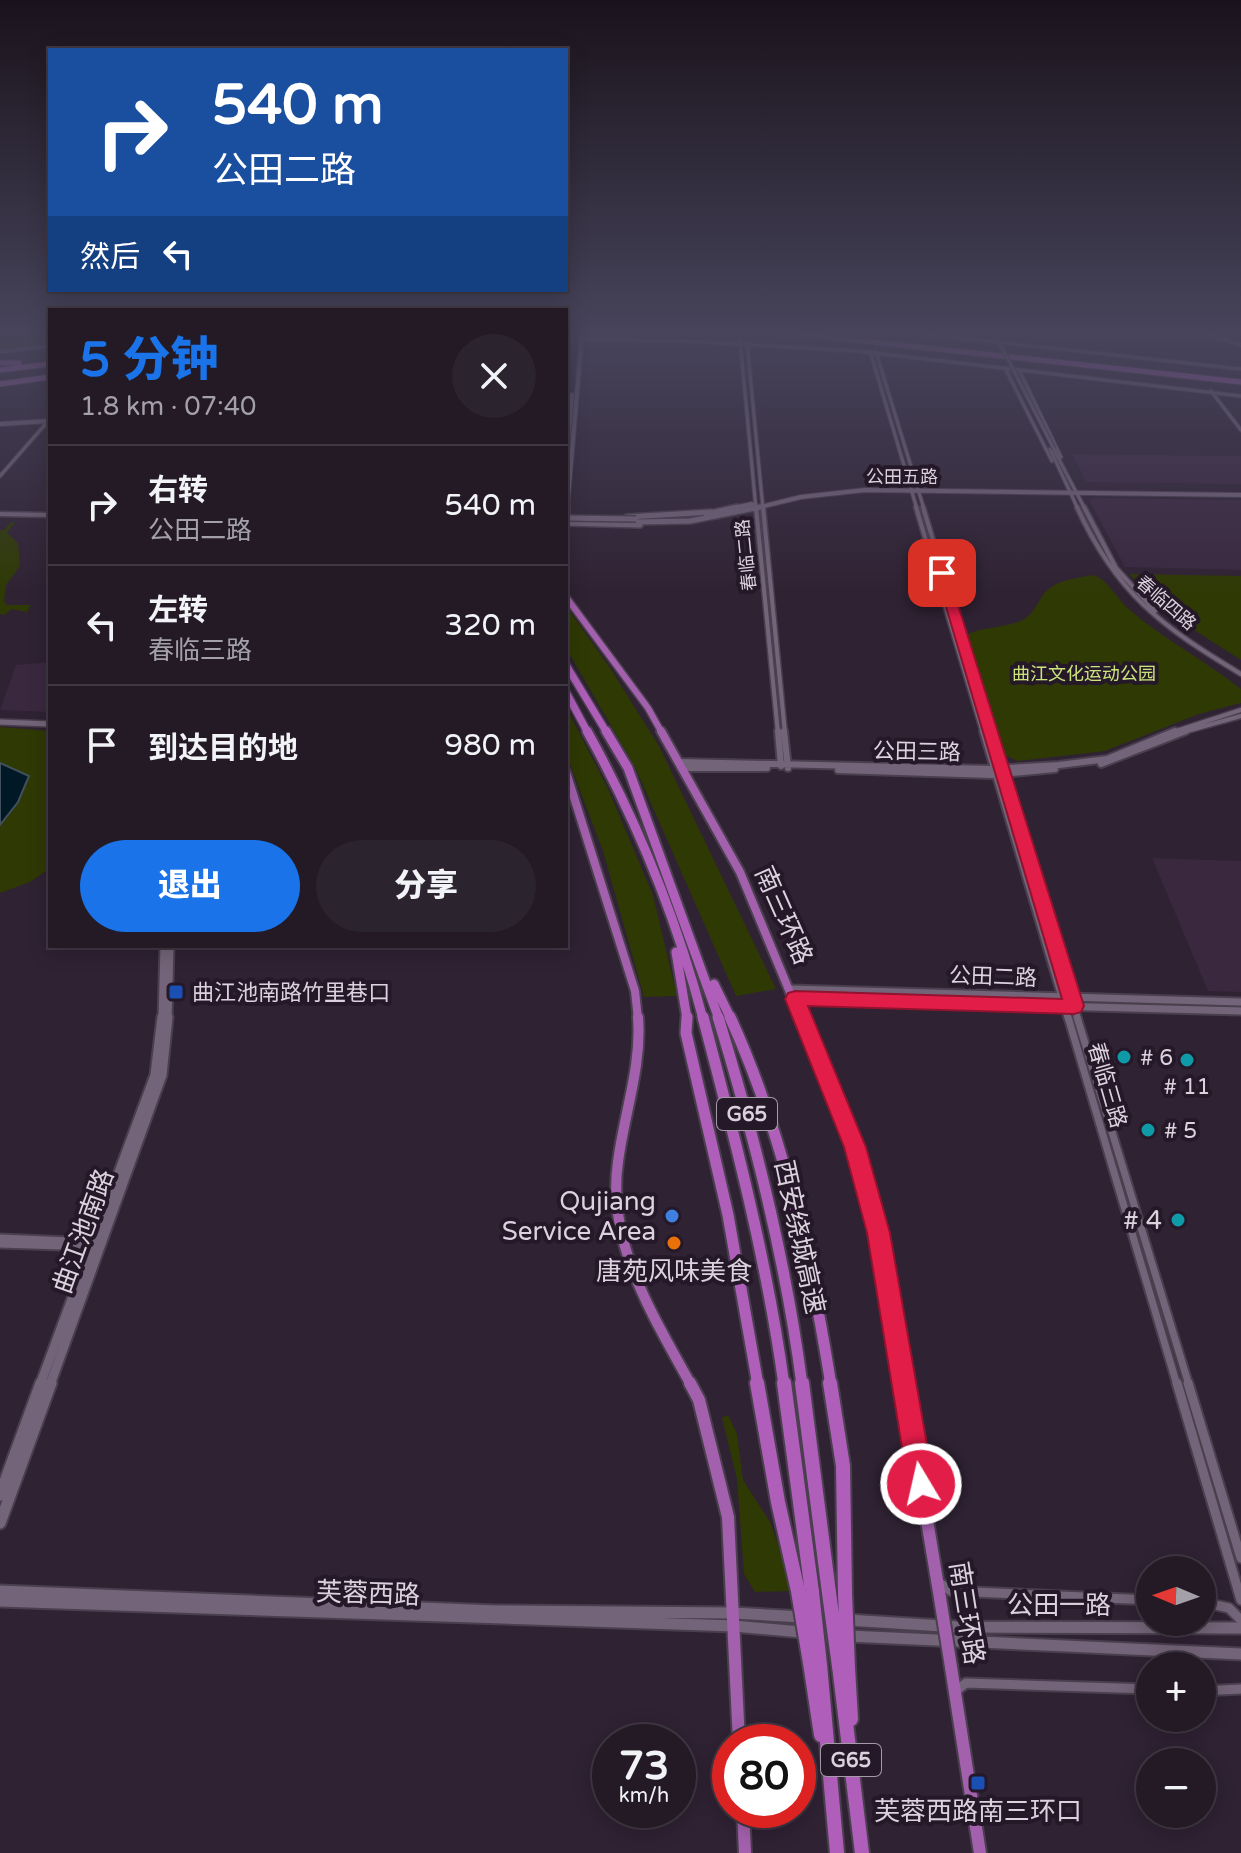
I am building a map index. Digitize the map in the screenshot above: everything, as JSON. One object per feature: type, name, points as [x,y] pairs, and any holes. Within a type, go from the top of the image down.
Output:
[{"type":"highway","name":"南三环路","points":[[568,600],[648,708],[740,872],[855,1147],[879,1233],[980,1853]]},
{"type":"highway","name":"西安绕城高速","points":[[568,668],[628,768],[710,990],[753,1131],[794,1319],[829,1593],[843,1667],[862,1853]]},
{"type":"highway","name":"西安绕城高速","points":[[568,696],[611,774],[660,891],[697,996],[735,1140],[776,1326],[837,1853]]},
{"type":"highway","points":[[568,778],[635,991],[640,1041],[617,1165],[616,1214],[629,1260],[649,1307],[699,1400],[728,1517],[738,1724]]},
{"type":"highway","points":[[663,865],[691,922],[717,994],[732,1021],[788,1178],[820,1317],[843,1466],[843,1667]]},
{"type":"highway","points":[[660,891],[679,962],[687,1010],[686,1033],[728,1215],[778,1502],[805,1592]]},
{"type":"highway","points":[[744,1828],[745,1853]]},
{"type":"main road","points":[[568,442],[570,420]]},
{"type":"main road","points":[[568,494],[574,420]]},
{"type":"main road","points":[[0,425],[48,421]]},
{"type":"main road","name":"公田五路","points":[[568,520],[680,522],[837,492],[916,489],[1241,493]]},
{"type":"main road","points":[[568,520],[680,524],[727,512]]},
{"type":"main road","points":[[0,722],[48,724]]},
{"type":"main road","name":"曲江池南路","points":[[0,1523],[155,1075],[162,1019],[164,948]]},
{"type":"main road","name":"曲江池南路","points":[[0,1495],[162,1075],[168,1033],[170,948]]},
{"type":"main road","name":"公田二路","points":[[793,994],[1241,1002]]},
{"type":"main road","name":"公田二路","points":[[793,994],[1241,1011]]},
{"type":"main road","name":"芙蓉西路","points":[[0,1591],[496,1611],[733,1613]]},
{"type":"main road","name":"芙蓉西路","points":[[0,1601],[734,1626]]},
{"type":"main road","name":"公田一路","points":[[733,1613],[959,1627],[1241,1628]]},
{"type":"main road","name":"公田一路","points":[[734,1626],[793,1633],[1241,1654]]},
{"type":"street","name":"春临二路","points":[[750,420],[784,766]]},
{"type":"street","name":"春临三路","points":[[894,420],[998,771],[1241,1558]]},
{"type":"street","points":[[1033,420],[1055,464]]},
{"type":"street","points":[[1038,420],[1052,449]]},
{"type":"street","points":[[1045,420],[1063,464]]},
{"type":"street","points":[[0,473],[48,421]]},
{"type":"street","name":"春临四路","points":[[1052,449],[1055,464],[1110,569],[1128,591],[1171,629],[1241,672]]},
{"type":"street","name":"春临四路","points":[[1052,449],[1063,464],[1071,490]]},
{"type":"street","points":[[0,514],[48,515]]},
{"type":"street","name":"公田三路","points":[[681,765],[998,771],[1111,762],[1198,726],[1241,713]]},
{"type":"street","name":"春临三路","points":[[1070,1006],[1241,1600]]},
{"type":"street","points":[[0,1241],[96,1245]]},
{"type":"street","points":[[937,1578],[946,1590],[951,1591],[1136,1599]]},
{"type":"street","points":[[1216,1605],[1229,1608],[1241,1620]]},
{"type":"street","points":[[955,1694],[966,1683],[1136,1689]]},
{"type":"street","points":[[1216,1690],[1241,1689]]},
{"type":"shaded area","points":[[1072,454],[1241,456],[1241,484],[1086,482]]},
{"type":"shaded area","points":[[1089,500],[1241,500],[1241,570],[1125,567]]},
{"type":"shaded area","points":[[48,662],[48,712],[0,710],[16,665]]},
{"type":"shaded area","points":[[1152,858],[1241,861],[1241,992],[1208,991]]},
{"type":"green space","points":[[15,522],[7,533],[18,543],[20,566],[6,585],[4,601],[7,605],[31,605],[27,612],[12,609],[4,615],[0,614],[0,530]]},
{"type":"green space","points":[[1129,574],[1241,576],[1241,660],[1180,621]]},
{"type":"green space","name":"曲江文化运动公园","points":[[1094,575],[1142,620],[1241,689],[1241,703],[1199,714],[1105,751],[1018,761],[1002,754],[964,636],[1023,620],[1053,586],[1066,580]]},
{"type":"green space","points":[[568,609],[659,746],[776,989],[736,996],[635,767],[568,651]]},
{"type":"green space","points":[[568,711],[608,789],[653,895],[677,996],[644,997],[603,851],[568,759]]},
{"type":"green space","points":[[0,727],[48,731],[48,869],[30,882],[0,893]]},
{"type":"green space","points":[[728,1415],[737,1434],[743,1480],[770,1522],[795,1591],[755,1592],[744,1574],[737,1479],[722,1418]]},
{"type":"water","points":[[0,763],[29,776],[18,802],[0,825]]},
{"type":"place","name":"曲江池南路竹里巷口","points":[[176,992]]},
{"type":"place","name":"# 6","points":[[1124,1057]]},
{"type":"place","name":"# 11","points":[[1187,1060]]},
{"type":"place","name":"# 5","points":[[1148,1130]]},
{"type":"place","name":"Qujiang Service Area","points":[[672,1216]]},
{"type":"place","name":"# 4","points":[[1178,1220]]},
{"type":"place","name":"唐苑风味美食","points":[[674,1243]]},
{"type":"place","name":"芙蓉西路南三环口","points":[[978,1783]]},
{"type":"route","points":[[921,1484],[879,1233],[855,1147],[795,999],[1074,1006],[942,573]]}]
